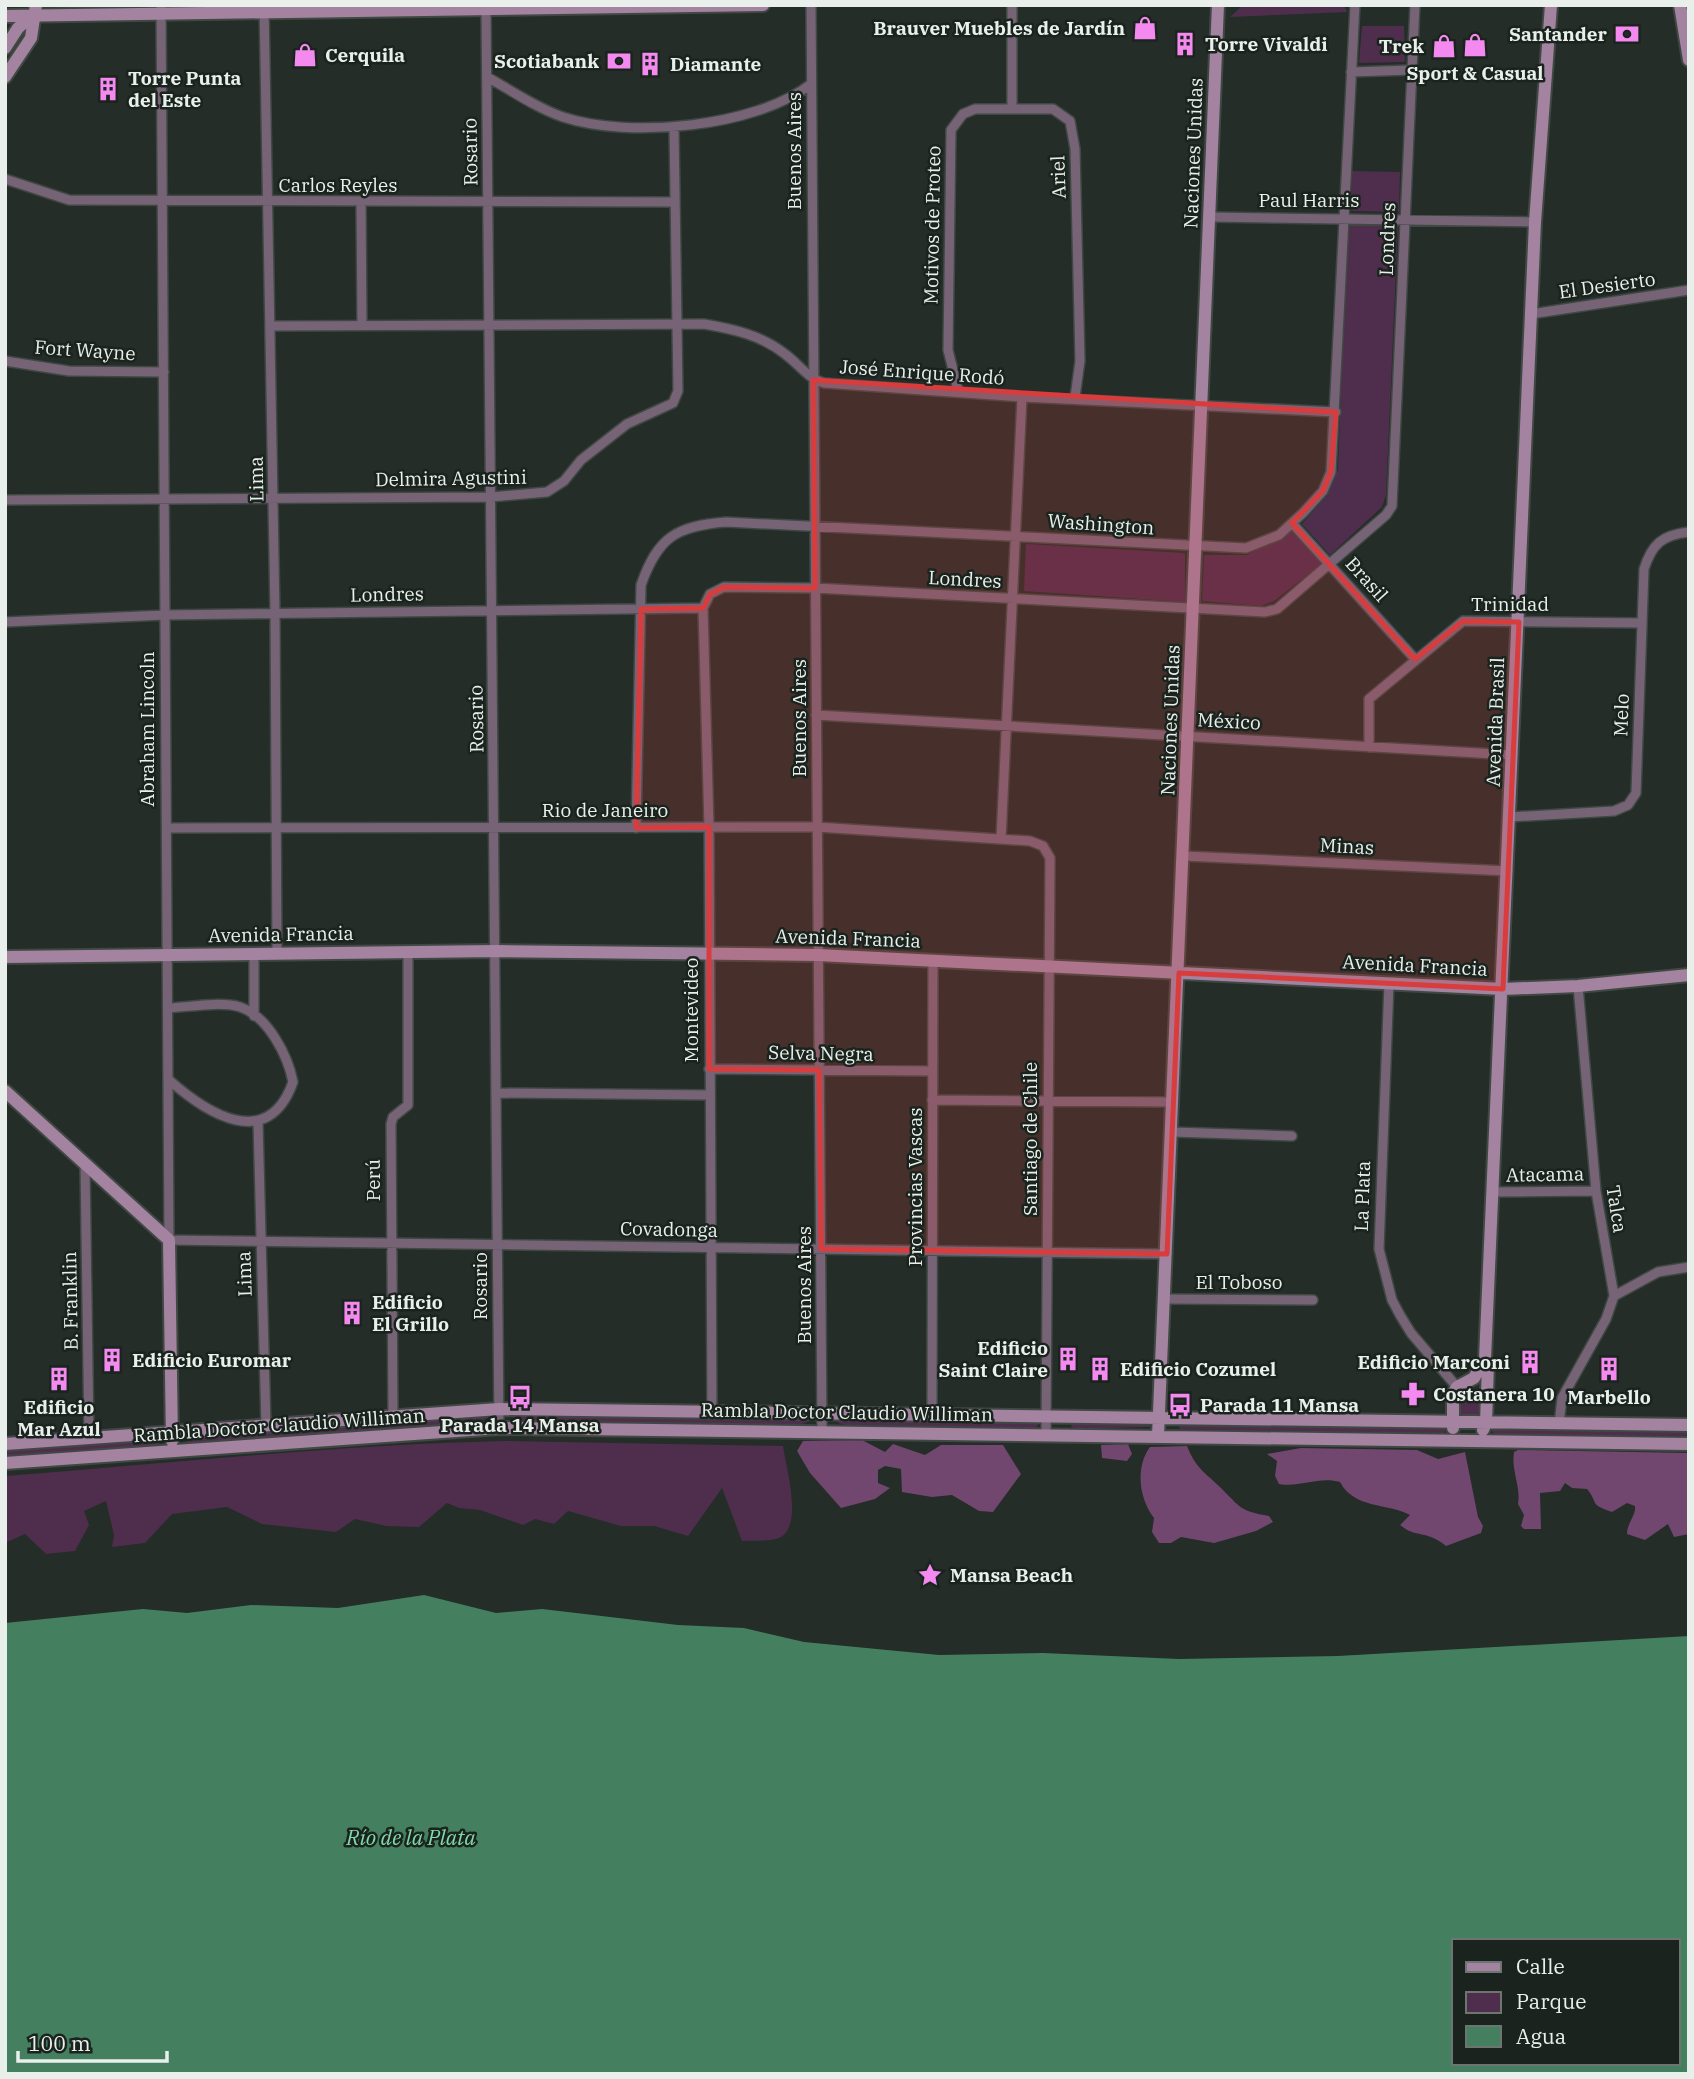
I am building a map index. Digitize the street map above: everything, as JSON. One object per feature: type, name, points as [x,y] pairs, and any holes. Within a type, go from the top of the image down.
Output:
[{"type":"street","points":[[5,16],[34,10],[486,10],[528,7],[762,5]]},
{"type":"street","name":"Buenos Aires","points":[[811,5],[822,1431]]},
{"type":"street","points":[[1012,5],[1012,108]]},
{"type":"street","name":"Naciones Unidas","points":[[1158,1436],[1166,1299],[1218,5]]},
{"type":"street","name":"Washington","points":[[636,828],[641,585],[650,561],[667,539],[693,525],[726,522],[1196,548],[1246,548],[1279,534],[1323,491],[1331,472],[1336,412],[1355,5]]},
{"type":"street","name":"Londres","points":[[5,622],[165,615],[703,608],[710,594],[724,586],[815,588],[1265,612],[1277,609],[1386,515],[1392,506],[1415,5]]},
{"type":"street","name":"Avenida Brasil","points":[[1479,1439],[1486,1423],[1485,1359],[1535,222],[1551,5]]},
{"type":"street","points":[[1680,5],[1689,60]]},
{"type":"street","name":"Lima","points":[[265,8],[278,828],[277,953]]},
{"type":"street","name":"Abraham Lincoln","points":[[161,9],[173,1452]]},
{"type":"street","points":[[5,77],[31,38],[34,10]]},
{"type":"street","points":[[5,48],[34,10]]},
{"type":"street","name":"Rosario","points":[[486,10],[499,1428]]},
{"type":"street","points":[[1351,72],[1411,70]]},
{"type":"street","points":[[487,77],[553,113],[586,124],[674,127],[762,113],[811,84]]},
{"type":"street","name":"Motivos de Proteo","points":[[958,390],[948,350],[951,130],[963,114],[975,109],[1012,108]]},
{"type":"street","name":"Ariel","points":[[1012,108],[1054,109],[1070,121],[1073,128],[1080,360],[1075,397]]},
{"type":"street","name":"Delmira Agustini","points":[[5,500],[491,497],[547,492],[564,481],[581,460],[627,424],[673,403],[678,391],[674,127]]},
{"type":"street","name":"Carlos Reyles","points":[[5,179],[69,200],[269,203],[675,202]]},
{"type":"street","points":[[361,202],[362,325]]},
{"type":"street","name":"Paul Harris","points":[[1210,217],[1535,222]]},
{"type":"street","name":"El Desierto","points":[[1531,314],[1689,290]]},
{"type":"street","name":"José Enrique Rodó","points":[[271,326],[704,324],[737,330],[769,343],[814,380],[1022,397],[1075,397],[1336,412]]},
{"type":"street","name":"Fort Wayne","points":[[5,361],[69,370],[164,372]]},
{"type":"street","points":[[1001,839],[1022,397]]},
{"type":"street","name":"Brasil","points":[[1292,523],[1415,659]]},
{"type":"street","name":"Melo","points":[[1510,817],[1614,811],[1628,805],[1636,793],[1644,569],[1656,543],[1668,534],[1689,532]]},
{"type":"street","name":"Montevideo","points":[[703,608],[709,827],[712,1412]]},
{"type":"street","name":"Trinidad","points":[[1369,747],[1369,699],[1463,621],[1642,623]]},
{"type":"street","name":"México","points":[[816,715],[1513,755]]},
{"type":"street","name":"Rio de Janeiro","points":[[167,828],[817,827],[1030,841],[1043,846]]},
{"type":"street","name":"Santiago de Chile","points":[[1043,846],[1050,859],[1046,1434]]},
{"type":"street","name":"Minas","points":[[1184,856],[1508,871]]},
{"type":"street","name":"Avenida Francia","points":[[5,955],[496,951],[818,955],[1503,989],[1578,986],[1689,975]]},
{"type":"street","name":"Perú","points":[[393,1416],[391,1124],[393,1116],[408,1105],[408,952]]},
{"type":"street","points":[[254,953],[254,1016]]},
{"type":"street","name":"Provincias Vascas","points":[[932,1414],[933,961]]},
{"type":"street","name":"La Plata","points":[[1389,983],[1379,1249],[1392,1300],[1411,1333],[1463,1385]]},
{"type":"street","name":"Talca","points":[[1578,986],[1596,1191],[1614,1296]]},
{"type":"street","points":[[168,1009],[205,1005],[240,1007],[254,1016],[277,1044],[293,1083],[288,1096],[273,1116],[258,1122],[233,1120],[202,1108],[168,1079]]},
{"type":"street","name":"Selva Negra","points":[[709,1069],[932,1071]]},
{"type":"street","points":[[5,1091],[170,1240]]},
{"type":"street","points":[[496,1093],[709,1095]]},
{"type":"street","points":[[932,1100],[1173,1102]]},
{"type":"street","name":"Lima","points":[[258,1122],[266,1426]]},
{"type":"street","points":[[1172,1132],[1292,1136]]},
{"type":"street","name":"B. Franklin","points":[[85,1164],[89,1437]]},
{"type":"street","name":"Atacama","points":[[1494,1192],[1596,1191]]},
{"type":"street","name":"Covadonga","points":[[170,1240],[1167,1254]]},
{"type":"street","points":[[1559,1424],[1562,1398],[1606,1319],[1614,1296],[1658,1272],[1689,1267]]},
{"type":"street","name":"El Toboso","points":[[1166,1299],[1313,1300]]},
{"type":"street","points":[[1457,1438],[1451,1420],[1452,1394],[1478,1373],[1485,1359]]},
{"type":"street","points":[[1463,1385],[1486,1392]]},
{"type":"street","name":"Rambla Doctor Claudio Williman","points":[[5,1444],[499,1409],[1689,1425]]},
{"type":"street","name":"Rambla Doctor Claudio Williman","points":[[5,1463],[499,1428],[1457,1438],[1689,1444]]},
{"type":"highlighted area","points":[[813,380],[1336,412],[1331,472],[1323,491],[1292,523],[1415,659],[1463,621],[1519,622],[1503,989],[1179,973],[1167,1254],[821,1249],[819,1070],[709,1069],[709,827],[636,828],[641,609],[703,608],[710,594],[724,587],[815,588]]},
{"type":"green space","points":[[1344,5],[1347,12],[1230,17],[1242,6]]},
{"type":"green space","points":[[1362,26],[1404,26],[1405,62],[1359,63]]},
{"type":"green space","points":[[1352,171],[1400,172],[1399,212],[1351,211]]},
{"type":"green space","points":[[1398,225],[1386,495],[1382,507],[1330,555],[1302,524],[1327,495],[1338,470],[1347,226]]},
{"type":"green space","points":[[1291,531],[1323,563],[1274,601],[1261,606],[1202,601],[1204,555],[1247,555]]},
{"type":"green space","points":[[1026,544],[1185,553],[1185,602],[1024,591]]},
{"type":"green space","points":[[1469,1389],[1478,1393],[1481,1410],[1477,1415],[1459,1415],[1457,1399],[1460,1392]]},
{"type":"green space","points":[[483,1415],[486,1419],[477,1423],[193,1444],[185,1441],[194,1436]]},
{"type":"green space","points":[[515,1415],[802,1418],[808,1422],[799,1425],[520,1422],[512,1419]]},
{"type":"green space","points":[[839,1420],[1039,1423],[1036,1428],[845,1425],[838,1423]]},
{"type":"green space","points":[[1073,1421],[1148,1422],[1150,1427],[1075,1429],[1071,1427]]},
{"type":"green space","points":[[1178,1424],[1444,1425],[1447,1429],[1444,1433],[1180,1429]]},
{"type":"green space","points":[[1491,1427],[1689,1429],[1689,1436],[1493,1434]]},
{"type":"green space","points":[[154,1439],[163,1442],[154,1446],[5,1457],[5,1450]]},
{"type":"green space","points":[[504,1441],[783,1446],[791,1495],[791,1520],[788,1530],[777,1539],[742,1541],[722,1488],[688,1536],[654,1526],[621,1526],[568,1511],[554,1524],[535,1519],[523,1525],[480,1510],[459,1508],[447,1503],[419,1527],[386,1526],[355,1519],[336,1532],[262,1524],[227,1507],[172,1514],[145,1543],[112,1547],[114,1535],[106,1501],[84,1511],[89,1525],[75,1551],[46,1554],[25,1534],[5,1543],[5,1476],[316,1450]]},
{"type":"shaded area","points":[[862,1440],[885,1452],[893,1444],[925,1455],[941,1445],[1003,1445],[1021,1474],[993,1512],[979,1511],[952,1495],[932,1497],[902,1492],[901,1469],[885,1466],[878,1470],[878,1483],[890,1488],[875,1499],[841,1508],[810,1473],[797,1451],[803,1441]]},
{"type":"shaded area","points":[[1128,1444],[1132,1454],[1127,1461],[1102,1458],[1101,1445]]},
{"type":"shaded area","points":[[1187,1446],[1198,1465],[1238,1505],[1269,1516],[1273,1522],[1256,1531],[1214,1543],[1181,1537],[1171,1543],[1159,1543],[1152,1532],[1154,1518],[1142,1492],[1142,1464],[1150,1447]]},
{"type":"shaded area","points":[[1301,1448],[1417,1450],[1438,1459],[1465,1452],[1478,1517],[1483,1526],[1481,1533],[1446,1546],[1400,1525],[1410,1515],[1362,1501],[1346,1491],[1340,1482],[1324,1480],[1294,1485],[1279,1484],[1275,1476],[1277,1461],[1267,1454]]},
{"type":"shaded area","points":[[1514,1452],[1689,1453],[1689,1534],[1674,1537],[1668,1524],[1645,1540],[1627,1534],[1635,1506],[1627,1503],[1612,1512],[1597,1505],[1587,1489],[1572,1488],[1565,1483],[1560,1491],[1540,1493],[1541,1529],[1524,1529],[1521,1526],[1524,1515],[1518,1504],[1514,1466]]},
{"type":"water","name":"Río de la Plata","points":[[424,1595],[496,1613],[542,1609],[678,1625],[744,1628],[804,1642],[939,1655],[1043,1653],[1179,1659],[1338,1656],[1689,1636],[1689,2074],[5,2074],[5,1623],[143,1609],[187,1613],[251,1605],[338,1608]]},
{"type":"place","name":"Brauver Muebles de Jardín","points":[[1145,28]]},
{"type":"place","name":"Santander","points":[[1627,34]]},
{"type":"place","name":"Torre Vivaldi","points":[[1185,44]]},
{"type":"place","name":"Sport & Casual","points":[[1475,45]]},
{"type":"place","name":"Trek","points":[[1444,46]]},
{"type":"place","name":"Cerquila","points":[[305,55]]},
{"type":"place","name":"Scotiabank","points":[[619,61]]},
{"type":"place","name":"Diamante","points":[[650,64]]},
{"type":"place","name":"Torre Punta del Este","points":[[108,89]]},
{"type":"place","name":"Edificio El Grillo","points":[[352,1313]]},
{"type":"place","name":"Edificio Saint Claire","points":[[1068,1359]]},
{"type":"place","name":"Edificio Euromar","points":[[112,1360]]},
{"type":"place","name":"Edificio Marconi","points":[[1530,1362]]},
{"type":"place","name":"Edificio Cozumel","points":[[1100,1369]]},
{"type":"place","name":"Marbello","points":[[1609,1369]]},
{"type":"place","name":"Edificio Mar Azul","points":[[59,1379]]},
{"type":"place","name":"Costanera 10","points":[[1413,1394]]},
{"type":"place","name":"Parada 14 Mansa","points":[[520,1397]]},
{"type":"place","name":"Parada 11 Mansa","points":[[1180,1405]]},
{"type":"place","name":"Mansa Beach","points":[[930,1575]]}]
